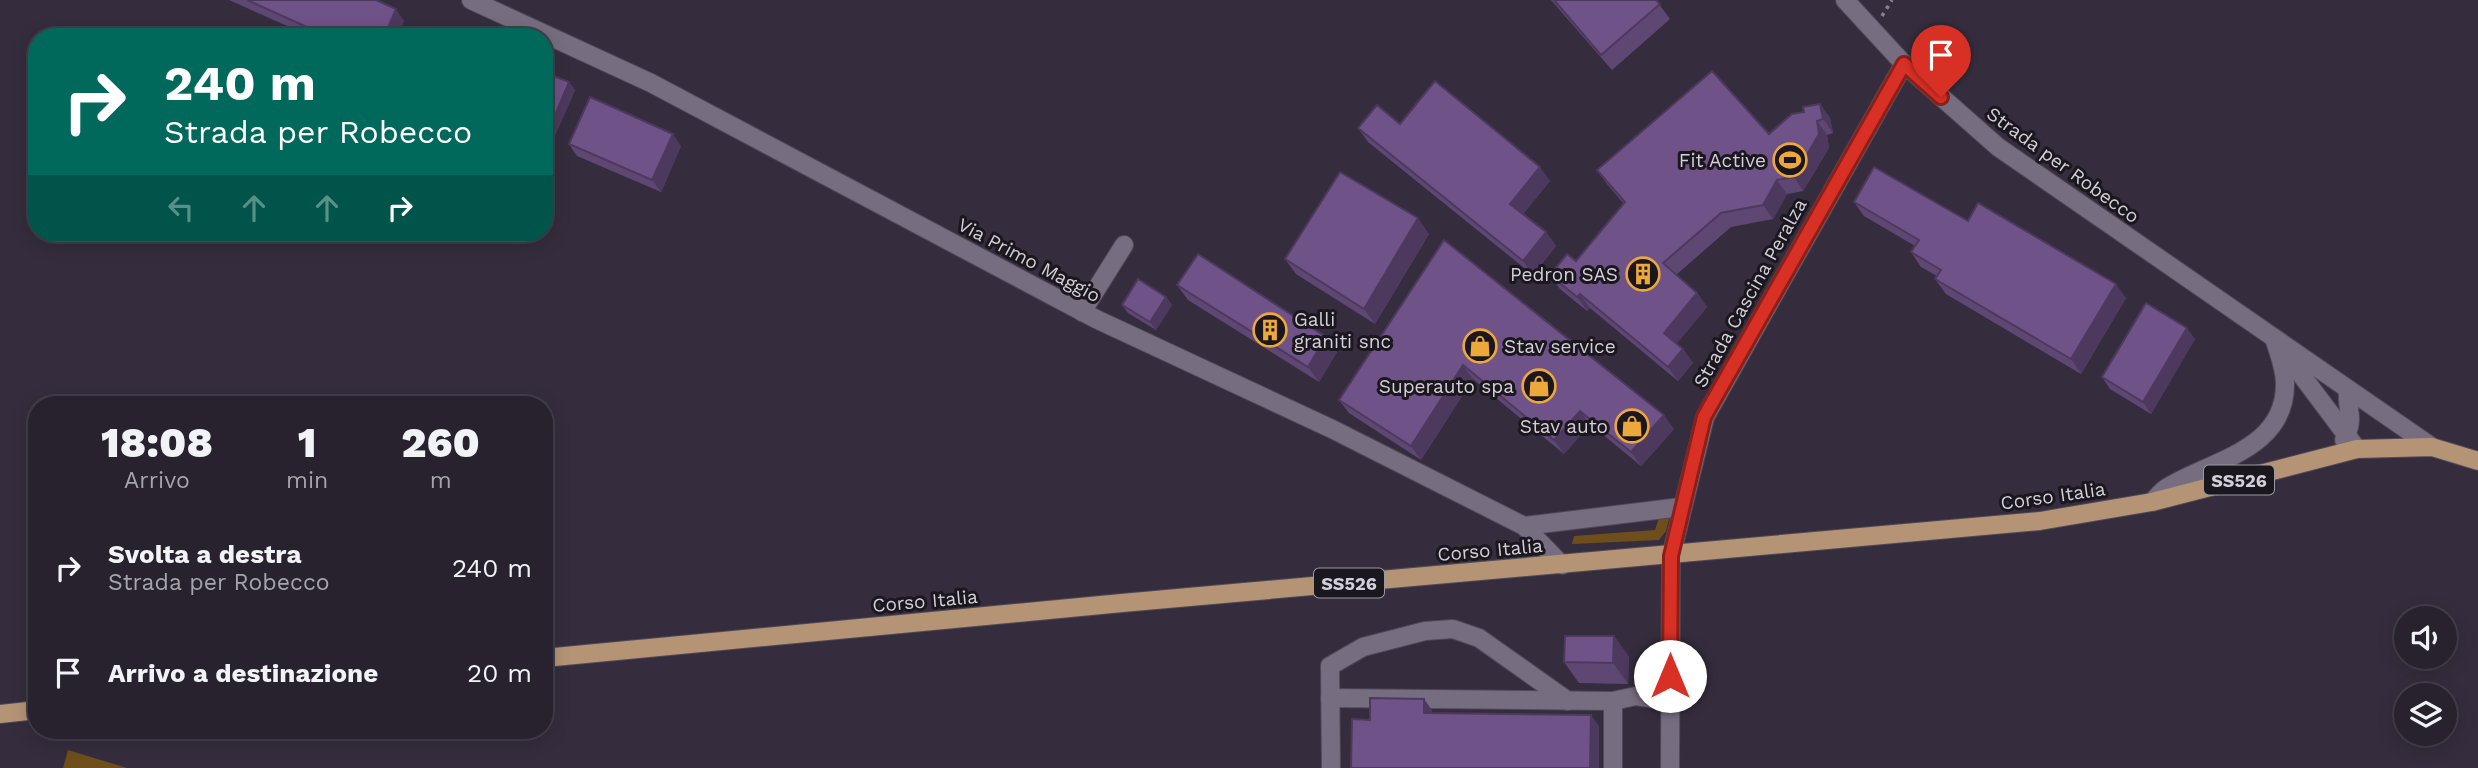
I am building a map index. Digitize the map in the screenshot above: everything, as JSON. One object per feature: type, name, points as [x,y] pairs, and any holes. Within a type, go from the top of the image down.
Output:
[{"type":"main road","name":"Corso Italia","points":[[553,657],[1109,604],[2040,521],[2152,502],[2326,457],[2351,442],[2432,447]]},
{"type":"main road","name":"SS526","points":[[2432,447],[2478,461]]},
{"type":"main road","points":[[0,714],[28,711]]},
{"type":"street","name":"Via Primo Maggio","points":[[471,0],[532,28]]},
{"type":"street","name":"Strada per Robecco","points":[[1845,0],[1904,64],[1998,148],[2432,447]]},
{"type":"street","name":"Via Primo Maggio","points":[[553,38],[651,83],[1082,312],[1332,429],[1524,526],[1562,565]]},
{"type":"street","name":"Strada Cascina Peralza","points":[[1670,768],[1671,556],[1704,417],[1904,64]]},
{"type":"street","points":[[1082,312],[1124,245]]},
{"type":"street","points":[[2152,502],[2166,487],[2241,454],[2266,432],[2283,406],[2285,381],[2275,341]]},
{"type":"street","name":"Strada per Robecco","points":[[2275,341],[2351,442]]},
{"type":"street","points":[[2348,390],[2351,442]]},
{"type":"street","points":[[1524,526],[1681,507]]},
{"type":"street","points":[[1331,768],[1331,666],[1363,647],[1425,631],[1453,629],[1479,638],[1568,701]]},
{"type":"street","points":[[1330,698],[1613,701],[1636,696],[1670,701]]},
{"type":"street","points":[[1612,768],[1613,701]]},
{"type":"shaded area","points":[[1660,515],[1670,515],[1666,531],[1659,540],[1572,544],[1574,536],[1655,530]]},
{"type":"shaded area","points":[[68,750],[127,768],[63,768]]},
{"type":"building","points":[[247,0],[376,0],[396,9],[388,28],[309,28]]},
{"type":"building","points":[[1554,0],[1656,0],[1660,4],[1601,55]]},
{"type":"building","points":[[1712,71],[1769,134],[1792,114],[1804,112],[1803,107],[1820,104],[1823,119],[1817,121],[1819,134],[1794,177],[1777,180],[1763,205],[1721,213],[1663,263],[1697,293],[1664,333],[1683,349],[1668,367],[1580,294],[1577,297],[1550,275],[1567,254],[1576,261],[1625,202],[1597,170]]},
{"type":"building","points":[[553,76],[569,82],[553,120]]},
{"type":"building","points":[[1435,81],[1540,167],[1510,204],[1546,232],[1523,261],[1358,128],[1377,105],[1400,124]]},
{"type":"building","points":[[590,97],[673,134],[652,180],[569,144]]},
{"type":"building","points":[[1874,167],[1968,221],[1978,203],[2116,284],[2071,359],[1935,279],[1941,270],[1911,252],[1919,240],[1854,202]]},
{"type":"building","points":[[1340,172],[1418,218],[1364,309],[1285,259]]},
{"type":"building","points":[[1444,240],[1664,415],[1631,452],[1580,411],[1554,440],[1463,365],[1411,446],[1339,400]]},
{"type":"building","name":"Galli graniti snc","points":[[1198,254],[1326,337],[1308,367],[1177,285]]},
{"type":"building","points":[[1138,279],[1166,297],[1150,322],[1122,305]]},
{"type":"building","points":[[2146,303],[2187,328],[2143,402],[2102,377]]},
{"type":"building","points":[[1565,636],[1614,636],[1613,663],[1564,662]]},
{"type":"building","points":[[1370,698],[1424,699],[1424,713],[1591,715],[1590,768],[1351,768],[1352,719],[1370,720]]},
{"type":"place","name":"Fit Active","points":[[1790,160]]},
{"type":"place","name":"Pedron SAS","points":[[1643,274]]},
{"type":"place","name":"Galli graniti snc","points":[[1270,330]]},
{"type":"place","name":"Stav service","points":[[1480,346]]},
{"type":"place","name":"Superauto spa","points":[[1539,386]]},
{"type":"place","name":"Stav auto","points":[[1632,426]]},
{"type":"route","points":[[1670,676],[1671,556],[1704,417],[1904,64],[1941,97]]}]
